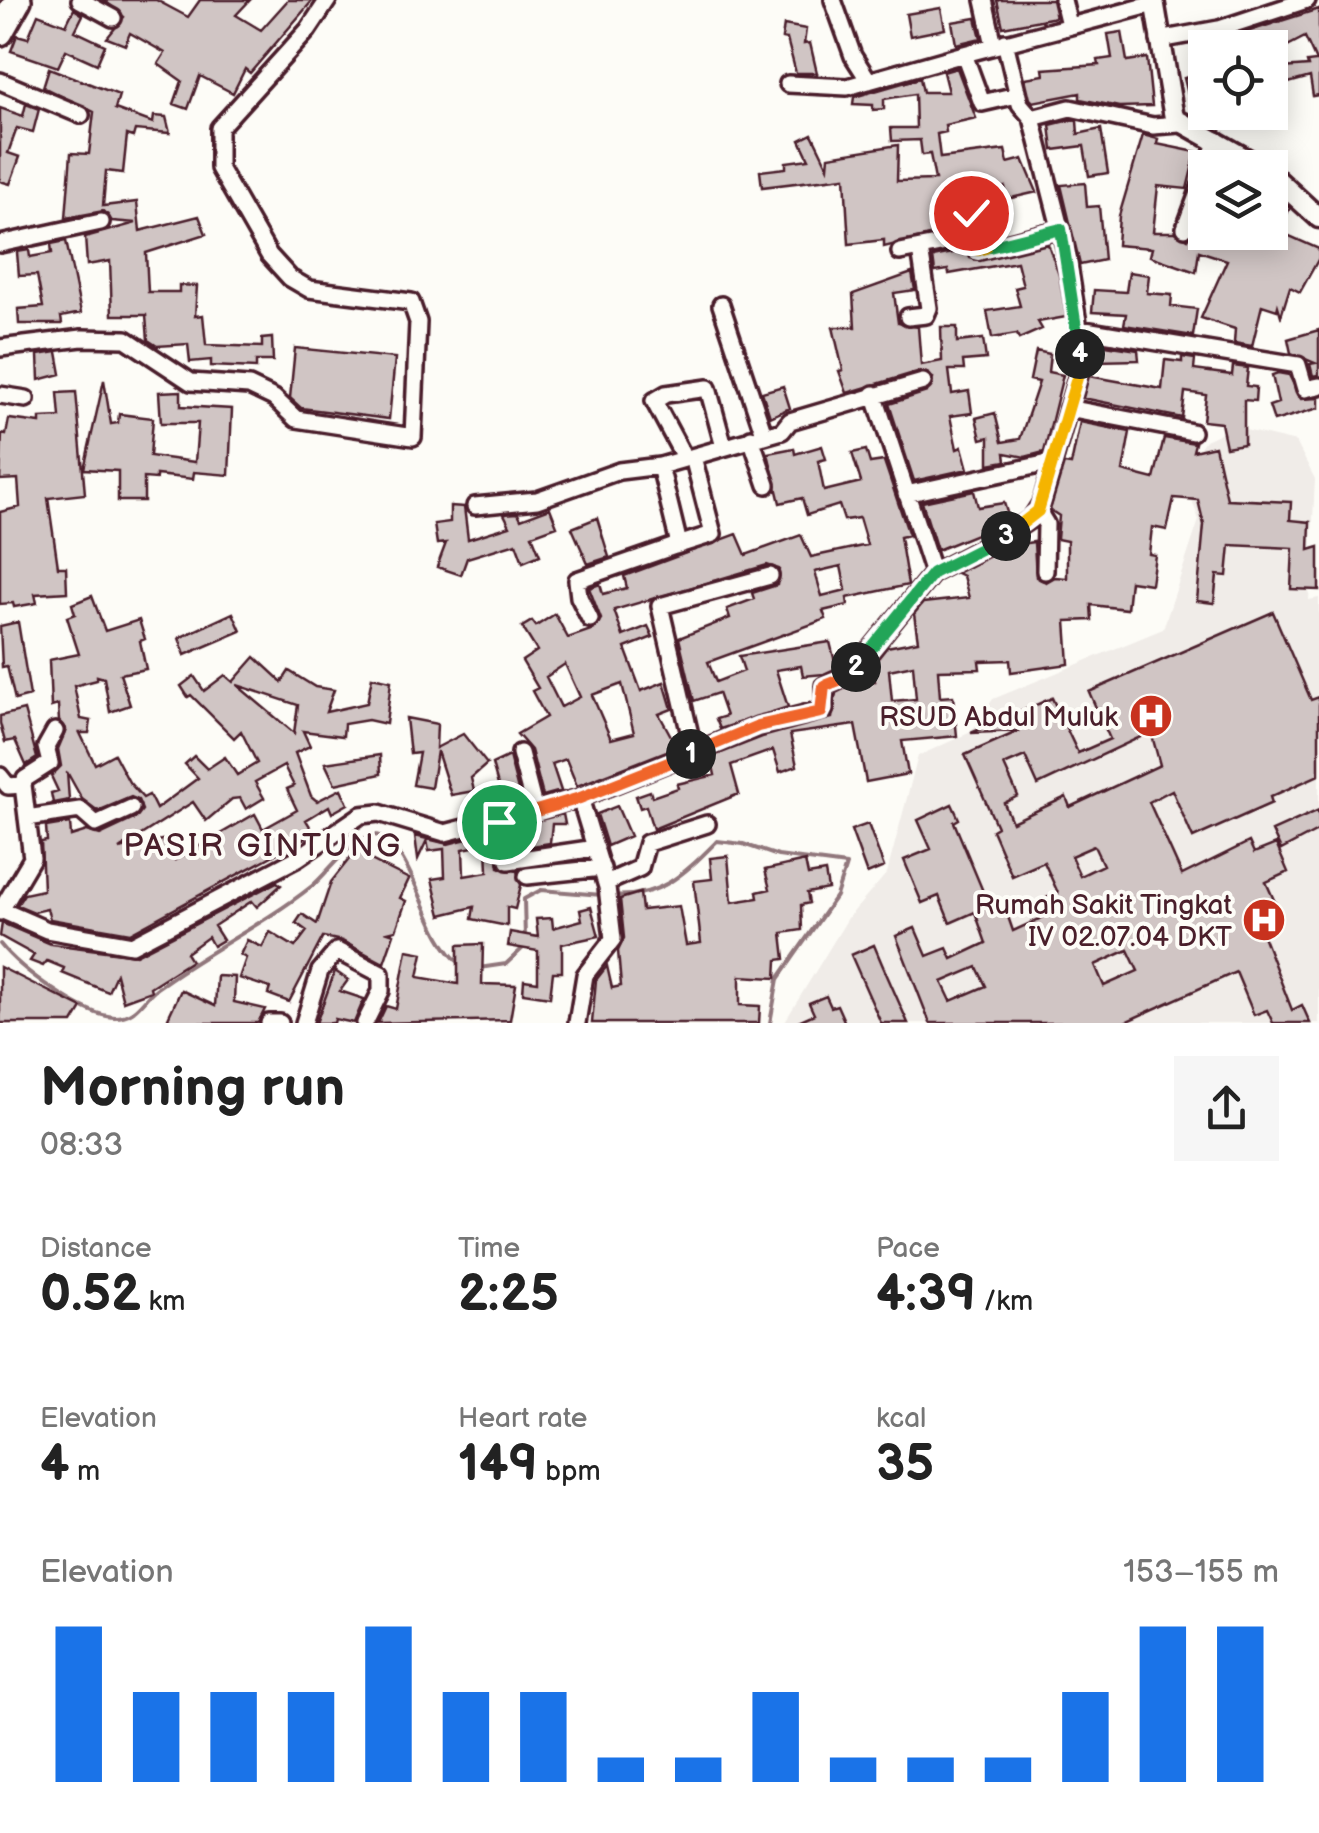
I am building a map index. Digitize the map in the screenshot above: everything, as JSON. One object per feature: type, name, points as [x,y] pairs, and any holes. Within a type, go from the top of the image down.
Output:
[{"type":"highway","points":[[0,32],[18,0]]},
{"type":"street","points":[[80,0],[114,18]]},
{"type":"street","points":[[0,348],[82,338],[126,339],[191,382],[249,386],[274,398],[296,419],[413,436],[418,322],[412,302],[309,289],[290,278],[269,255],[219,168],[219,128],[308,30],[328,0]]},
{"type":"street","points":[[833,0],[854,56],[869,81]]},
{"type":"street","points":[[55,731],[46,747],[50,762],[46,769],[25,779],[32,858],[1,911],[46,930],[132,945],[298,858],[370,813],[445,833],[580,798],[758,726],[825,709],[824,686],[849,676],[933,573],[1007,536],[1038,511],[1077,378],[1079,329],[1061,229],[1032,118],[1022,109],[984,0]]},
{"type":"street","points":[[1063,0],[1069,25]]},
{"type":"street","points":[[1159,40],[1219,29],[1306,0]]},
{"type":"street","points":[[788,84],[846,87],[1154,2],[1171,110],[1180,124]]},
{"type":"street","points":[[964,54],[982,103],[1017,95]]},
{"type":"street","points":[[846,87],[854,56]]},
{"type":"street","points":[[0,80],[81,114]]},
{"type":"street","points":[[1032,118],[1070,108],[1153,126],[1180,124],[1234,150]]},
{"type":"street","points":[[1214,150],[1218,140]]},
{"type":"street","points":[[1288,190],[1319,218]]},
{"type":"street","points":[[971,213],[978,250],[1061,229]]},
{"type":"street","points":[[1185,228],[1188,220]]},
{"type":"street","points":[[0,244],[100,222]]},
{"type":"street","points":[[900,252],[976,236]]},
{"type":"street","points":[[908,317],[926,314],[929,308],[920,249]]},
{"type":"street","points":[[721,305],[758,436],[766,485]]},
{"type":"street","points":[[1079,329],[1298,365],[1312,388]]},
{"type":"street","points":[[475,506],[537,500],[619,471],[689,458],[782,431],[790,421],[923,382]]},
{"type":"street","points":[[590,619],[578,597],[577,580],[603,568],[714,534],[689,458],[654,401],[666,394],[708,388],[724,447]]},
{"type":"street","points":[[874,394],[933,573]]},
{"type":"street","points":[[0,395],[26,399]]},
{"type":"street","points":[[1068,408],[1192,432]]},
{"type":"street","points":[[906,494],[1053,462]]},
{"type":"street","points":[[660,466],[678,527],[675,546]]},
{"type":"street","points":[[1038,511],[1046,524],[1045,571]]},
{"type":"street","points":[[694,752],[660,606],[770,576]]},
{"type":"street","points":[[520,753],[535,811]]},
{"type":"street","points":[[0,776],[8,786],[24,785]]},
{"type":"street","points":[[577,1023],[584,975],[613,939],[605,879],[580,798]]},
{"type":"street","points":[[27,818],[80,810],[96,824],[132,808]]},
{"type":"street","points":[[527,876],[605,879],[640,868],[646,843],[707,824]]},
{"type":"street","points":[[508,861],[596,848]]},
{"type":"street","points":[[304,1023],[320,972],[337,951],[382,974],[381,991],[365,1023]]},
{"type":"street","points":[[269,1023],[280,1023]]},
{"type":"shaded area","name":"RSUD Abdul Muluk","points":[[1233,427],[1296,442],[1315,479],[1309,600],[1319,598],[1319,1023],[784,1023],[848,918],[887,873],[918,756],[971,732],[993,699],[1163,629],[1199,520],[1192,500],[1192,459],[1205,440]]},
{"type":"building","points":[[104,0],[156,0],[188,17],[200,0],[250,0],[236,15],[261,30],[288,0],[313,0],[250,73],[245,69],[233,93],[200,76],[188,109],[174,104],[182,81],[158,64],[165,53],[130,33],[125,45],[107,38],[124,17]]},
{"type":"building","points":[[997,0],[1052,0],[1056,17],[1003,27]]},
{"type":"building","points":[[941,8],[945,29],[910,36],[906,14]]},
{"type":"building","points":[[74,9],[83,15],[75,31],[105,45],[97,64],[66,50],[58,67],[11,51],[17,35],[28,38],[38,14],[66,25]]},
{"type":"building","points":[[1319,9],[1319,95],[1313,96],[1310,77],[1288,83],[1288,68],[1308,66],[1307,62],[1316,61],[1305,37],[1288,46],[1288,30],[1253,30]]},
{"type":"building","points":[[976,18],[981,38],[956,44],[952,22]]},
{"type":"building","points":[[784,25],[806,29],[804,44],[810,43],[817,73],[796,73],[787,39],[782,38]]},
{"type":"building","points":[[1122,32],[1127,61],[1147,58],[1152,106],[1119,107],[1080,99],[1080,93],[1033,102],[1030,99],[1025,78],[1044,75],[1043,69],[1099,65],[1098,60],[1112,58],[1108,34]]},
{"type":"building","points":[[49,68],[119,95],[115,109],[153,123],[154,116],[166,117],[170,133],[135,130],[133,137],[127,135],[123,173],[106,171],[103,206],[137,202],[140,231],[199,216],[206,234],[146,253],[148,292],[179,292],[179,285],[197,286],[195,316],[203,315],[206,345],[262,347],[262,339],[272,338],[273,361],[256,361],[256,368],[211,366],[211,360],[190,362],[188,344],[157,346],[148,340],[146,315],[112,315],[110,261],[87,265],[85,237],[136,223],[112,221],[103,211],[66,218],[71,153],[89,154],[94,112],[43,87]]},
{"type":"building","points":[[957,68],[976,118],[945,125],[946,132],[937,134],[940,158],[1005,150],[1008,163],[1023,159],[1037,192],[1007,199],[1005,187],[978,192],[980,203],[968,202],[961,208],[962,228],[884,247],[884,240],[849,244],[845,177],[762,187],[760,171],[786,168],[786,162],[809,159],[800,140],[812,134],[828,167],[829,156],[898,145],[897,181],[935,180],[930,154],[922,155],[920,140],[892,141],[891,128],[916,128],[915,94],[884,99],[884,109],[873,110],[873,105],[853,104],[854,97],[920,78],[923,92],[948,92],[943,72]]},
{"type":"building","points":[[26,104],[39,109],[33,132],[17,128],[8,153],[20,157],[10,184],[0,181],[0,108],[23,116]]},
{"type":"building","points":[[1077,121],[1078,134],[1101,129],[1108,173],[1089,176],[1084,146],[1053,150],[1050,125]]},
{"type":"building","points":[[1143,135],[1158,139],[1157,144],[1188,150],[1187,189],[1158,186],[1153,232],[1175,232],[1188,239],[1188,250],[1288,250],[1288,235],[1319,249],[1319,258],[1300,292],[1290,287],[1281,316],[1278,306],[1277,310],[1262,305],[1252,346],[1234,343],[1235,329],[1201,318],[1227,260],[1199,251],[1196,272],[1150,256],[1152,248],[1117,245],[1119,216]]},
{"type":"building","points":[[1085,183],[1087,207],[1099,206],[1104,260],[1080,265],[1061,185]]},
{"type":"building","points":[[66,241],[81,313],[61,317],[62,324],[19,324],[18,309],[43,307],[37,275],[19,276],[17,252],[29,250],[30,257],[52,253],[51,244]]},
{"type":"building","points":[[1048,244],[1059,275],[1066,317],[1038,322],[1042,329],[1019,339],[1017,334],[992,338],[987,311],[1020,306],[1015,288],[1023,286],[1017,262],[949,274],[948,270],[935,272],[933,257],[967,250],[970,258],[980,261]]},
{"type":"building","points":[[1129,272],[1149,275],[1147,293],[1172,295],[1171,306],[1197,309],[1193,336],[1124,325],[1126,314],[1092,312],[1094,290],[1126,292]]},
{"type":"building","points":[[912,273],[915,290],[894,293],[898,323],[918,327],[921,365],[942,361],[941,327],[957,327],[957,342],[983,339],[986,359],[963,361],[964,370],[949,370],[952,394],[969,391],[972,413],[950,416],[957,449],[962,447],[968,469],[914,481],[889,404],[927,392],[933,378],[920,371],[847,393],[839,371],[843,370],[833,327],[855,327],[853,294]]},
{"type":"building","points":[[1319,330],[1319,375],[1313,376],[1310,364],[1315,363],[1291,353],[1288,339]]},
{"type":"building","points":[[1099,344],[1138,350],[1139,360],[1097,361]]},
{"type":"building","points":[[295,348],[395,358],[389,419],[301,408],[290,398]]},
{"type":"building","points":[[1036,351],[1050,354],[1048,372],[1063,375],[1044,452],[1025,457],[1005,453],[1006,461],[989,464],[989,437],[981,439],[976,418],[995,413],[1002,442],[1020,439],[1039,382],[1030,380]]},
{"type":"building","points":[[57,352],[61,374],[39,380],[38,355]]},
{"type":"building","points":[[1182,357],[1195,359],[1194,370],[1232,375],[1233,366],[1248,368],[1246,386],[1256,387],[1255,401],[1244,400],[1244,444],[1226,447],[1221,423],[1203,421],[1206,395],[1185,392],[1182,418],[1083,398],[1089,376],[1162,389],[1165,360],[1182,362]]},
{"type":"building","points":[[1272,375],[1289,375],[1301,399],[1319,398],[1319,408],[1274,421],[1269,406],[1278,403]]},
{"type":"building","points":[[104,380],[111,424],[118,423],[119,414],[153,418],[150,456],[195,462],[198,423],[161,423],[159,392],[181,391],[181,406],[232,409],[229,475],[194,472],[193,479],[156,475],[156,479],[144,478],[144,501],[118,501],[118,471],[84,469]]},
{"type":"building","points":[[783,386],[790,408],[770,417],[762,392]]},
{"type":"building","points":[[76,392],[85,494],[48,498],[58,567],[66,567],[67,592],[35,594],[37,603],[14,607],[13,603],[0,604],[0,512],[20,507],[18,479],[0,480],[2,434],[6,435],[9,419],[40,423],[40,418],[60,417],[58,393]]},
{"type":"building","points":[[1080,422],[1130,432],[1123,471],[1154,479],[1164,438],[1195,443],[1193,451],[1215,446],[1227,499],[1291,502],[1290,520],[1310,522],[1309,550],[1319,547],[1319,590],[1291,589],[1293,548],[1230,545],[1227,576],[1217,575],[1214,603],[1197,601],[1204,525],[1198,500],[1174,498],[1167,530],[1152,527],[1149,554],[1155,555],[1151,584],[1130,581],[1127,609],[1091,605],[1092,620],[1066,621],[1069,664],[1011,672],[1010,660],[979,661],[980,669],[938,670],[940,697],[953,696],[957,736],[902,741],[908,774],[866,782],[855,725],[790,734],[797,766],[780,772],[773,750],[731,765],[739,794],[653,829],[646,806],[640,808],[636,796],[650,791],[652,797],[678,788],[677,784],[715,775],[711,757],[762,737],[832,718],[836,693],[858,682],[875,681],[872,666],[887,647],[918,641],[914,614],[923,603],[969,598],[963,576],[957,573],[1012,545],[1034,542],[1036,577],[1046,582],[1055,577],[1067,578],[1067,541],[1057,539],[1059,516],[1050,510],[1064,464],[1071,465]],"holes":[[[913,665],[916,699],[892,701],[889,670]]]},
{"type":"building","points":[[822,446],[826,459],[818,461],[824,491],[861,482],[852,453],[866,450],[870,463],[884,461],[909,535],[900,537],[908,585],[847,598],[848,605],[823,611],[826,619],[708,662],[716,682],[744,671],[739,656],[830,642],[834,658],[835,669],[824,674],[803,676],[801,666],[776,670],[788,707],[720,729],[716,719],[726,716],[718,693],[694,701],[679,638],[730,618],[727,609],[754,599],[752,593],[777,585],[779,569],[767,565],[614,610],[623,636],[648,626],[653,637],[625,648],[641,691],[664,682],[672,709],[659,714],[677,747],[577,786],[566,759],[552,764],[561,791],[543,796],[531,750],[517,734],[546,717],[532,691],[538,688],[522,661],[537,651],[522,627],[532,621],[536,626],[555,614],[568,638],[594,629],[601,619],[589,588],[600,584],[603,594],[627,588],[624,576],[737,534],[746,555],[801,535],[811,557],[867,545],[859,518],[844,520],[839,505],[807,515],[802,498],[780,503],[768,453],[794,448],[795,454]],"holes":[[[841,566],[846,590],[822,596],[815,572]],[[565,664],[580,697],[561,707],[546,677]],[[622,684],[634,733],[611,739],[592,695]]]},
{"type":"building","points":[[974,491],[978,507],[1004,503],[1009,519],[978,528],[979,533],[937,550],[922,502]]},
{"type":"building","points":[[450,506],[464,507],[468,539],[510,526],[504,514],[518,513],[521,519],[550,508],[557,526],[532,535],[540,555],[523,562],[516,543],[467,558],[461,575],[437,567],[446,543],[437,544],[434,524],[450,522]]},
{"type":"building","points":[[597,518],[609,557],[588,564],[572,528]]},
{"type":"building","points":[[92,596],[105,631],[139,620],[145,639],[140,641],[146,669],[120,674],[130,705],[110,712],[104,678],[97,676],[97,680],[74,686],[81,719],[91,721],[89,733],[80,733],[95,764],[114,754],[129,782],[143,798],[149,795],[156,809],[198,778],[185,764],[194,756],[207,769],[225,757],[237,775],[257,763],[241,731],[234,738],[191,695],[188,697],[181,686],[194,676],[204,691],[225,675],[233,682],[255,657],[282,682],[289,671],[315,687],[334,690],[326,712],[367,703],[372,677],[391,681],[386,724],[368,720],[344,724],[343,736],[303,731],[310,746],[295,753],[311,796],[317,801],[341,789],[348,804],[332,813],[329,806],[306,820],[314,833],[130,933],[50,919],[47,909],[34,912],[17,905],[24,894],[43,890],[41,842],[47,841],[46,827],[70,823],[71,836],[87,831],[100,835],[136,818],[142,810],[138,800],[131,797],[98,811],[82,799],[67,772],[69,800],[53,803],[51,793],[58,791],[51,776],[61,766],[58,749],[66,730],[59,721],[58,705],[51,707],[49,660],[79,654],[67,617],[75,614],[72,604]],"holes":[[[237,685],[298,705],[294,733]],[[284,766],[294,786],[287,789],[297,810],[263,829],[255,814],[175,860],[162,840],[119,849],[193,802],[206,821],[232,799],[240,798],[246,809],[264,798],[255,782]]]},
{"type":"building","points":[[1273,612],[1311,700],[1319,697],[1319,775],[1270,797],[1272,803],[1193,838],[1172,790],[1149,802],[1182,875],[1249,842],[1254,853],[1276,844],[1288,872],[1266,882],[1279,911],[1274,913],[1279,925],[1262,933],[1292,1010],[1302,1005],[1310,1023],[1273,1023],[1267,1010],[1254,1015],[1236,972],[1123,1023],[930,1023],[896,936],[915,928],[927,956],[947,948],[952,959],[986,943],[975,912],[950,923],[939,896],[922,903],[904,860],[931,849],[918,820],[952,804],[959,819],[954,822],[992,913],[1005,908],[1013,931],[1044,917],[1037,902],[1058,893],[1044,862],[1012,876],[992,830],[997,827],[965,755],[1019,731],[971,733],[1052,698],[1078,753],[1110,739],[1089,692]],"holes":[[[1151,732],[1160,765],[1070,807],[1066,797],[1012,822],[1004,803],[1018,796],[1004,765],[1025,756],[1038,785]],[[1094,846],[1103,865],[1080,876],[1071,856]],[[1128,950],[1138,971],[1104,986],[1095,965]],[[977,967],[986,986],[951,1001],[942,982]]]},
{"type":"building","points":[[233,613],[241,631],[185,655],[179,638]]},
{"type":"building","points":[[18,622],[30,696],[15,700],[7,666],[2,667],[0,626]]},
{"type":"building","points":[[24,710],[37,758],[26,765],[15,740],[5,742],[0,723],[0,716]]},
{"type":"building","points":[[406,718],[437,724],[436,748],[463,734],[487,764],[471,778],[474,791],[451,795],[437,751],[431,788],[413,785],[419,753],[410,754]]},
{"type":"building","points":[[380,755],[381,774],[335,784],[325,763]]},
{"type":"building","points":[[509,756],[521,802],[504,806],[492,764]]},
{"type":"building","points":[[617,806],[630,836],[607,846],[597,814]]},
{"type":"building","points":[[1319,810],[1319,830],[1281,850],[1272,831]]},
{"type":"building","points":[[563,814],[565,824],[552,824],[550,843],[506,850],[498,856],[499,867],[517,871],[521,885],[515,909],[507,907],[507,926],[472,919],[474,907],[441,915],[432,879],[445,877],[444,849],[429,851],[427,840],[418,859],[415,836],[448,844]],"holes":[[[487,844],[488,872],[464,876],[463,849]]]},
{"type":"building","points":[[868,824],[884,867],[867,874],[851,830]]},
{"type":"building","points":[[358,848],[371,860],[409,879],[400,898],[406,901],[396,930],[388,932],[394,934],[384,963],[342,941],[323,937],[289,1002],[268,994],[270,988],[239,978],[246,958],[240,955],[247,940],[262,947],[270,932],[295,947],[307,931],[296,923],[302,914],[317,924],[331,882]]},
{"type":"building","points":[[728,856],[732,902],[758,898],[757,892],[770,889],[765,870],[805,861],[808,875],[825,872],[828,889],[807,893],[809,903],[801,905],[802,930],[782,933],[785,959],[777,960],[776,978],[740,976],[740,1005],[760,1006],[759,1023],[592,1023],[596,980],[607,966],[612,988],[621,986],[618,951],[624,938],[620,899],[640,893],[642,910],[679,906],[686,945],[701,943],[694,881],[712,879],[710,858]]},
{"type":"building","points":[[277,882],[281,885],[257,907],[252,901],[214,926],[223,940],[213,946],[208,937],[186,953],[191,961],[150,987],[151,991],[123,1001],[116,974],[108,992],[62,973],[64,968],[47,961],[43,966],[30,961],[34,955],[0,936],[2,923],[51,944],[136,955]]},
{"type":"building","points":[[591,907],[599,936],[562,944],[562,972],[553,972],[550,997],[523,993],[524,980],[538,982],[538,951],[508,946],[510,932],[538,937],[536,919],[552,918],[553,928],[582,920],[580,910]]},
{"type":"building","points":[[483,944],[482,984],[516,985],[510,1020],[378,1023],[386,1006],[396,1009],[407,950],[423,953],[418,977],[458,984],[458,945]]},
{"type":"building","points":[[874,945],[908,1023],[881,1023],[851,955]]},
{"type":"building","points":[[0,967],[82,1008],[73,1023],[0,1023]]},
{"type":"building","points":[[335,971],[348,980],[340,991],[364,999],[354,1023],[335,1019],[334,1023],[316,1023]]},
{"type":"building","points":[[217,976],[235,977],[234,1002],[265,1009],[258,1023],[173,1023],[168,1018],[181,990],[215,1006]]},
{"type":"building","points":[[826,996],[831,1007],[837,1005],[845,1023],[794,1023],[814,1014],[809,1003]]},
{"type":"waterway","points":[[0,944],[37,978],[70,1000],[102,1015],[123,1016],[176,975],[312,886],[358,842],[376,835],[401,856],[438,934],[461,964]]},
{"type":"waterway","points":[[611,895],[644,893],[670,882],[717,841],[743,844],[778,856],[846,865],[836,896],[778,979],[770,1023]]},
{"type":"waterway","points":[[525,939],[524,899],[541,890],[602,895]]},
{"type":"waterway","points":[[479,968],[506,964],[523,948]]},
{"type":"place","name":"RSUD Abdul Muluk","points":[[1151,716]]},
{"type":"place","name":"Rumah Sakit Tingkat IV 02.07.04 DKT","points":[[1264,920]]},
{"type":"district","name":"PASIR GINTUNG","points":[[263,845]]},
{"type":"route","points":[[499,822],[580,798],[758,726],[821,712],[826,705],[824,686],[849,676],[933,573],[1007,536],[1038,511],[1077,378],[1081,343],[1068,259],[1061,229],[978,250],[971,213]]}]
